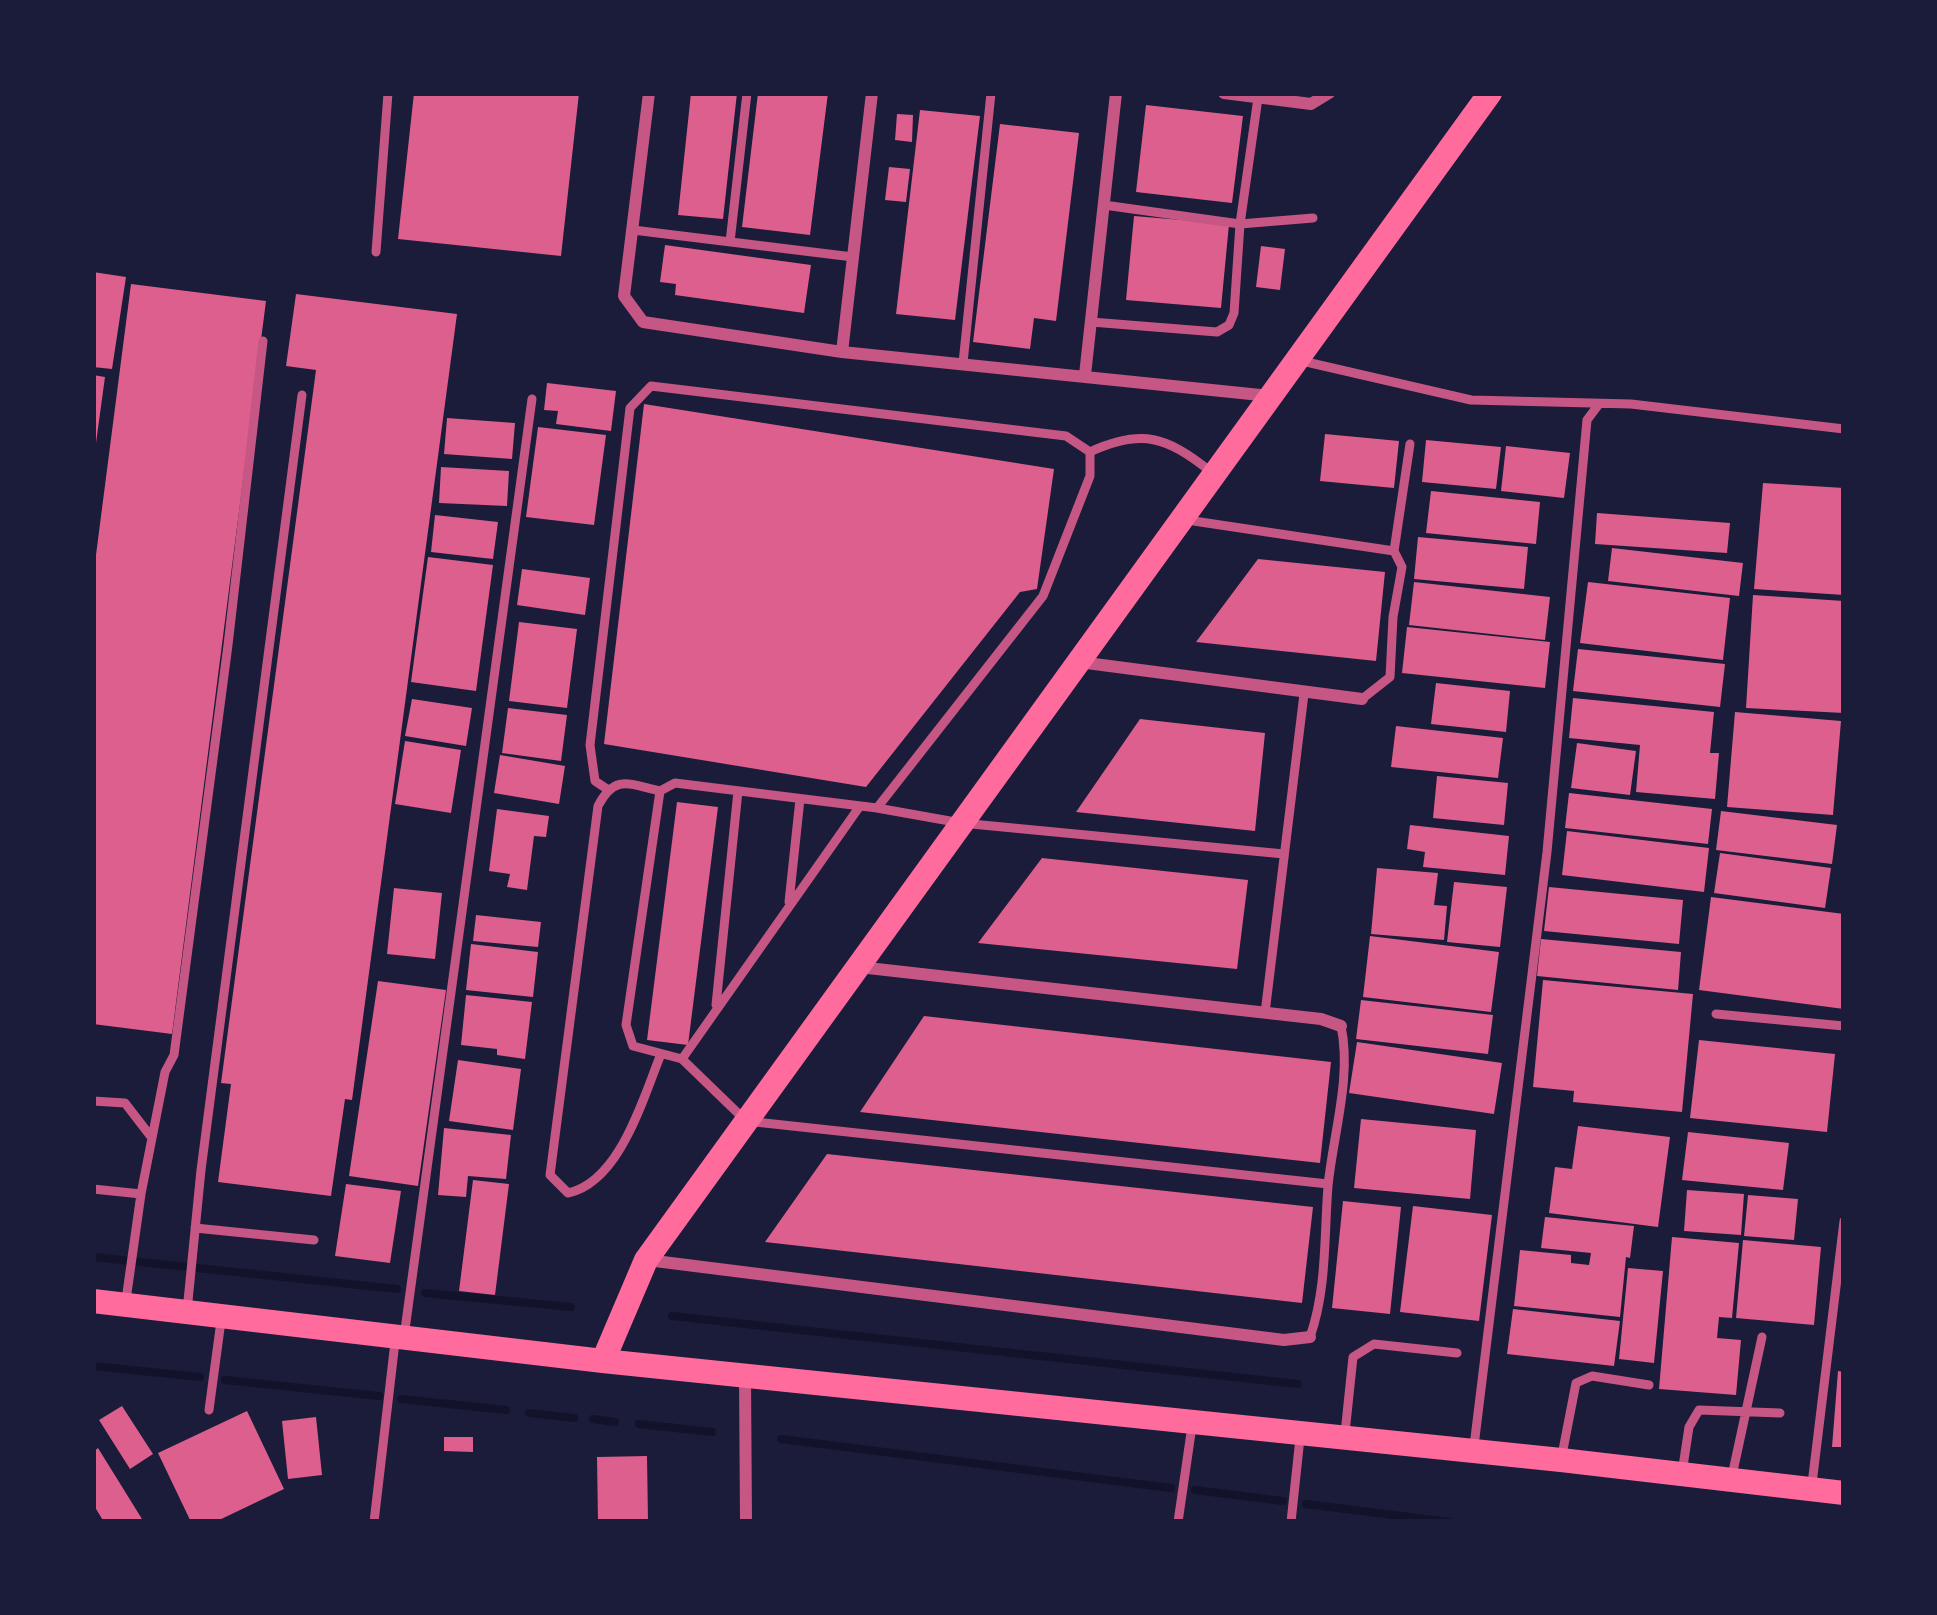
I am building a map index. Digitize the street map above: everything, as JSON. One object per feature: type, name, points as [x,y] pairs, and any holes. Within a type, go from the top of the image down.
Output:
[{"type":"main road","points":[[603,1361],[646,1260],[1490,93]]},
{"type":"main road","points":[[93,1301],[603,1361],[1844,1493]]},
{"type":"street","points":[[650,93],[625,296],[643,322],[842,352],[1270,396]]},
{"type":"street","points":[[842,352],[872,93]]},
{"type":"street","points":[[1085,375],[1116,93]]},
{"type":"street","points":[[1226,93],[1311,104],[1329,93]]},
{"type":"street","points":[[1078,662],[1362,699]]},
{"type":"street","points":[[858,967],[1322,1019],[1341,1026]]},
{"type":"street","points":[[646,1260],[1284,1340],[1310,1336]]},
{"type":"street","points":[[746,1376],[746,1522]]},
{"type":"lane","points":[[376,252],[388,93]]},
{"type":"lane","points":[[730,242],[747,93]]},
{"type":"lane","points":[[963,363],[991,93]]},
{"type":"lane","points":[[1091,322],[1217,332],[1229,326],[1258,98]]},
{"type":"lane","points":[[1104,205],[1240,224],[1312,218]]},
{"type":"lane","points":[[633,230],[853,257]]},
{"type":"lane","points":[[125,1305],[141,1194],[165,1072],[174,1055],[229,645],[263,341]]},
{"type":"lane","points":[[1297,359],[1471,400],[1631,404],[1844,429]]},
{"type":"lane","points":[[607,790],[595,781],[590,745],[630,409],[651,386],[1037,430],[1066,436],[1090,452]]},
{"type":"lane","points":[[188,1311],[302,395]]},
{"type":"lane","points":[[374,1522],[532,399]]},
{"type":"lane","points":[[1473,1451],[1546,852],[1588,420],[1599,404]]},
{"type":"lane","points":[[1090,452],[1116,440],[1154,437],[1183,450],[1214,474]]},
{"type":"lane","points":[[1362,699],[1390,677],[1402,568],[1394,551],[1410,444]]},
{"type":"lane","points":[[878,808],[1042,596],[1090,476],[1090,452]]},
{"type":"lane","points":[[1182,519],[1394,551]]},
{"type":"lane","points":[[1265,1013],[1304,694]]},
{"type":"lane","points":[[661,1054],[625,1143],[586,1190],[568,1193],[550,1175],[598,806],[607,790],[620,782],[660,791],[675,783],[878,808],[961,824],[1284,854]]},
{"type":"lane","points":[[660,791],[626,1025],[633,1046],[682,1059],[746,1121],[1328,1184]]},
{"type":"lane","points":[[716,1011],[738,791]]},
{"type":"lane","points":[[789,907],[800,799]]},
{"type":"lane","points":[[682,1059],[860,806]]},
{"type":"lane","points":[[1716,1014],[1844,1026]]},
{"type":"lane","points":[[1310,1336],[1320,1310],[1328,1184],[1346,1049],[1341,1026]]},
{"type":"lane","points":[[93,1101],[125,1103],[152,1138]]},
{"type":"lane","points":[[93,1189],[141,1194]]},
{"type":"lane","points":[[1811,1490],[1844,1222]]},
{"type":"lane","points":[[195,1228],[314,1240]]},
{"type":"lane","points":[[209,1410],[221,1315]]},
{"type":"lane","points":[[1731,1481],[1762,1337]]},
{"type":"lane","points":[[1344,1438],[1353,1357],[1374,1344],[1457,1353]]},
{"type":"lane","points":[[1562,1460],[1576,1383],[1592,1376],[1649,1384]]},
{"type":"lane","points":[[1682,1473],[1689,1427],[1699,1410],[1780,1414]]},
{"type":"lane","points":[[1178,1522],[1192,1422]]},
{"type":"lane","points":[[1291,1522],[1301,1434]]},
{"type":"building","points":[[414,93],[579,93],[561,256],[398,239]]},
{"type":"building","points":[[691,93],[737,93],[723,219],[678,215]]},
{"type":"building","points":[[758,93],[828,93],[810,235],[742,227]]},
{"type":"building","points":[[1146,105],[1243,116],[1232,203],[1136,192]]},
{"type":"building","points":[[920,110],[980,116],[955,320],[896,314]]},
{"type":"building","points":[[897,114],[913,115],[912,142],[895,140]]},
{"type":"building","points":[[1000,124],[1079,133],[1056,321],[1034,318],[1030,349],[973,342]]},
{"type":"building","points":[[889,167],[910,169],[906,202],[885,200]]},
{"type":"building","points":[[1134,216],[1229,224],[1221,308],[1126,300]]},
{"type":"building","points":[[665,245],[811,265],[804,313],[675,295],[676,284],[660,282]]},
{"type":"building","points":[[1261,246],[1285,249],[1280,290],[1256,287]]},
{"type":"building","points":[[93,272],[126,277],[112,369],[93,367]]},
{"type":"building","points":[[131,284],[266,301],[172,1034],[93,1024],[93,578]]},
{"type":"building","points":[[296,294],[457,314],[352,1100],[345,1099],[331,1196],[218,1182],[231,1084],[221,1083],[316,370],[286,366]]},
{"type":"building","points":[[93,375],[105,377],[96,443],[93,443]]},
{"type":"building","points":[[547,383],[616,391],[611,431],[556,424],[558,411],[544,410]]},
{"type":"building","points":[[644,404],[1054,469],[1037,589],[1020,592],[866,787],[604,744]]},
{"type":"building","points":[[447,418],[515,423],[512,459],[444,454]]},
{"type":"building","points":[[538,427],[606,435],[594,525],[526,517]]},
{"type":"building","points":[[1325,434],[1399,441],[1394,488],[1320,481]]},
{"type":"building","points":[[1426,440],[1501,447],[1496,489],[1422,482]]},
{"type":"building","points":[[1506,446],[1570,453],[1564,498],[1501,491]]},
{"type":"building","points":[[441,467],[509,471],[507,506],[439,503]]},
{"type":"building","points":[[1763,483],[1844,488],[1844,595],[1754,589]]},
{"type":"building","points":[[1431,491],[1540,502],[1536,544],[1426,533]]},
{"type":"building","points":[[1597,513],[1730,523],[1727,553],[1595,544]]},
{"type":"building","points":[[435,515],[498,522],[493,559],[431,552]]},
{"type":"building","points":[[1418,537],[1528,547],[1524,589],[1414,579]]},
{"type":"building","points":[[1612,548],[1743,563],[1739,596],[1608,581]]},
{"type":"building","points":[[428,557],[493,565],[476,691],[411,682]]},
{"type":"building","points":[[1258,559],[1385,572],[1376,661],[1196,642]]},
{"type":"building","points":[[522,569],[590,578],[585,615],[517,605]]},
{"type":"building","points":[[1414,582],[1550,597],[1545,640],[1409,625]]},
{"type":"building","points":[[1588,582],[1730,598],[1723,660],[1580,643]]},
{"type":"building","points":[[1753,595],[1844,601],[1844,713],[1746,708]]},
{"type":"building","points":[[519,622],[577,629],[567,708],[509,701]]},
{"type":"building","points":[[1407,627],[1550,642],[1545,688],[1402,673]]},
{"type":"building","points":[[1578,649],[1725,664],[1720,707],[1573,691]]},
{"type":"building","points":[[1436,683],[1510,691],[1506,732],[1431,724]]},
{"type":"building","points":[[1573,698],[1714,712],[1710,753],[1719,753],[1715,799],[1636,792],[1640,745],[1569,738]]},
{"type":"building","points":[[412,699],[472,708],[466,746],[405,736]]},
{"type":"building","points":[[508,708],[567,715],[561,761],[502,753]]},
{"type":"building","points":[[1735,712],[1841,721],[1833,815],[1727,807]]},
{"type":"building","points":[[1140,719],[1265,733],[1255,831],[1076,812]]},
{"type":"building","points":[[1396,726],[1503,738],[1498,778],[1391,767]]},
{"type":"building","points":[[405,741],[461,750],[451,813],[395,804]]},
{"type":"building","points":[[1577,743],[1636,751],[1630,795],[1571,788]]},
{"type":"building","points":[[500,755],[565,766],[559,804],[494,793]]},
{"type":"building","points":[[1437,776],[1508,783],[1504,825],[1433,818]]},
{"type":"building","points":[[1569,793],[1712,809],[1708,844],[1565,828]]},
{"type":"building","points":[[677,802],[718,807],[688,1045],[647,1040]]},
{"type":"building","points":[[497,809],[549,816],[546,837],[534,836],[527,890],[507,887],[510,874],[489,871]]},
{"type":"building","points":[[1721,811],[1837,825],[1832,864],[1716,850]]},
{"type":"building","points":[[1410,825],[1509,836],[1505,875],[1423,867],[1425,852],[1407,849]]},
{"type":"building","points":[[1567,831],[1709,848],[1704,892],[1562,875]]},
{"type":"building","points":[[1720,853],[1831,868],[1825,908],[1714,893]]},
{"type":"building","points":[[1042,858],[1248,880],[1237,969],[978,943]]},
{"type":"building","points":[[1377,868],[1438,873],[1434,905],[1447,906],[1444,940],[1371,934]]},
{"type":"building","points":[[1454,882],[1507,887],[1500,947],[1447,942]]},
{"type":"building","points":[[1549,887],[1683,900],[1679,944],[1544,931]]},
{"type":"building","points":[[394,888],[442,893],[435,959],[387,954]]},
{"type":"building","points":[[1711,897],[1844,914],[1844,1009],[1699,990]]},
{"type":"building","points":[[476,915],[541,922],[538,947],[473,941]]},
{"type":"building","points":[[1370,936],[1499,952],[1491,1012],[1363,997]]},
{"type":"building","points":[[1541,939],[1681,952],[1678,990],[1537,976]]},
{"type":"building","points":[[471,944],[538,952],[533,997],[466,990]]},
{"type":"building","points":[[1543,980],[1693,994],[1682,1112],[1573,1102],[1574,1091],[1533,1087]]},
{"type":"building","points":[[378,981],[446,990],[418,1186],[349,1176]]},
{"type":"building","points":[[466,995],[532,1002],[525,1059],[497,1055],[497,1049],[461,1045]]},
{"type":"building","points":[[1361,1000],[1493,1015],[1488,1054],[1356,1039]]},
{"type":"building","points":[[924,1016],[1331,1062],[1320,1163],[860,1112]]},
{"type":"building","points":[[1699,1040],[1835,1054],[1827,1132],[1690,1118]]},
{"type":"building","points":[[1357,1042],[1502,1063],[1494,1114],[1349,1093]]},
{"type":"building","points":[[458,1060],[521,1069],[513,1130],[449,1121]]},
{"type":"building","points":[[1361,1119],[1476,1130],[1470,1199],[1354,1188]]},
{"type":"building","points":[[1578,1126],[1670,1137],[1658,1227],[1549,1213],[1555,1167],[1572,1169]]},
{"type":"building","points":[[444,1128],[511,1135],[506,1179],[468,1176],[466,1197],[438,1195]]},
{"type":"building","points":[[1688,1132],[1789,1143],[1783,1190],[1682,1180]]},
{"type":"building","points":[[827,1154],[1313,1207],[1302,1303],[765,1242]]},
{"type":"building","points":[[473,1180],[509,1184],[495,1295],[459,1291]]},
{"type":"building","points":[[346,1184],[401,1191],[390,1263],[335,1256]]},
{"type":"building","points":[[1687,1190],[1744,1194],[1741,1235],[1684,1231]]},
{"type":"building","points":[[1748,1195],[1798,1199],[1794,1240],[1744,1236]]},
{"type":"building","points":[[1343,1201],[1401,1207],[1390,1314],[1332,1308]]},
{"type":"building","points":[[1413,1206],[1492,1215],[1479,1321],[1400,1312]]},
{"type":"building","points":[[1545,1217],[1634,1226],[1620,1317],[1514,1306],[1520,1250],[1571,1255],[1571,1263],[1589,1265],[1591,1253],[1541,1248]]},
{"type":"building","points":[[1672,1237],[1739,1243],[1732,1318],[1719,1317],[1717,1338],[1741,1340],[1736,1395],[1659,1389]]},
{"type":"building","points":[[1743,1240],[1821,1247],[1814,1325],[1736,1318]]},
{"type":"building","points":[[1628,1268],[1663,1271],[1654,1363],[1619,1359]]},
{"type":"building","points":[[1513,1309],[1620,1321],[1614,1366],[1507,1354]]},
{"type":"building","points":[[1838,1371],[1844,1372],[1844,1447],[1832,1447]]},
{"type":"building","points":[[122,1406],[153,1454],[130,1469],[99,1420]]},
{"type":"building","points":[[247,1411],[284,1489],[215,1522],[191,1522],[158,1453]]},
{"type":"building","points":[[316,1417],[322,1475],[288,1479],[282,1421]]},
{"type":"building","points":[[444,1437],[473,1437],[473,1452],[444,1451]]},
{"type":"building","points":[[98,1448],[142,1519],[137,1522],[104,1522],[93,1504],[93,1452]]},
{"type":"building","points":[[647,1456],[648,1522],[598,1522],[597,1457]]},
{"type":"waterway","points":[[93,1257],[397,1289]]},
{"type":"waterway","points":[[425,1293],[571,1307]]},
{"type":"waterway","points":[[672,1316],[1298,1384]]},
{"type":"waterway","points":[[93,1366],[200,1377]]},
{"type":"waterway","points":[[225,1380],[379,1396]]},
{"type":"waterway","points":[[401,1399],[506,1410]]},
{"type":"waterway","points":[[529,1413],[574,1418]]},
{"type":"waterway","points":[[593,1419],[615,1422]]},
{"type":"waterway","points":[[639,1424],[712,1432]]},
{"type":"waterway","points":[[781,1439],[1171,1488]]},
{"type":"waterway","points":[[1195,1490],[1283,1501]]},
{"type":"waterway","points":[[1306,1504],[1449,1522]]}]
